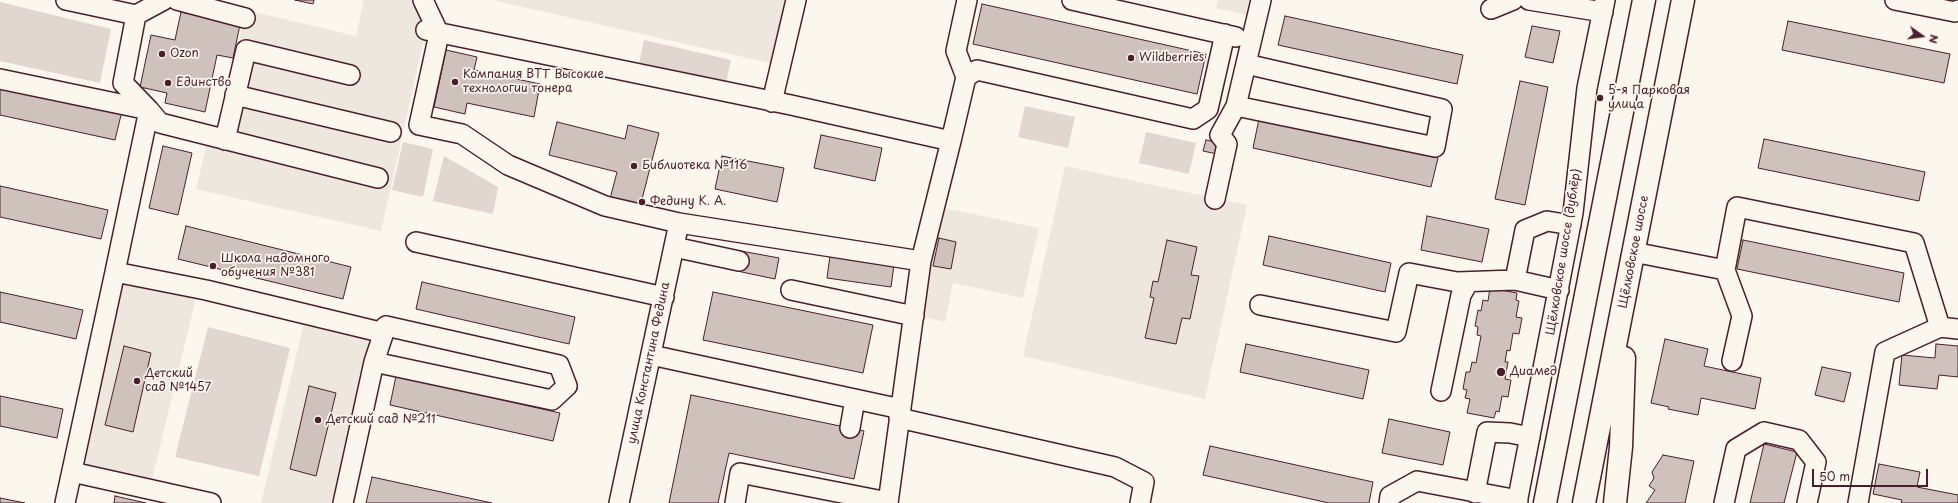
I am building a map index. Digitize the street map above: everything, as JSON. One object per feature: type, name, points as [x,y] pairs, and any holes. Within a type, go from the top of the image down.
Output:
[{"type":"main road","points":[[1545,503],[1644,0]]},
{"type":"main road","name":"Щёлковское шоссе","points":[[1584,503],[1683,0]]},
{"type":"main road","points":[[1615,503],[1621,447],[1626,293]]},
{"type":"main road","points":[[1524,502],[1556,448]]},
{"type":"street","points":[[66,0],[136,15],[164,0]]},
{"type":"street","points":[[177,0],[244,18]]},
{"type":"street","points":[[423,0],[433,32],[418,125],[462,134],[508,165],[604,206],[679,223],[921,261]]},
{"type":"street","points":[[772,102],[796,0]]},
{"type":"street","points":[[735,503],[740,473],[888,503],[921,261],[966,77],[956,51],[967,0]]},
{"type":"street","points":[[1072,0],[1252,41]]},
{"type":"street","points":[[1215,199],[1227,144],[1220,135],[1236,106],[1261,0]]},
{"type":"street","points":[[1491,8],[1513,0]]},
{"type":"street","points":[[1529,0],[1604,6]]},
{"type":"street","points":[[1895,0],[1955,12],[1958,10]]},
{"type":"street","name":"Щёлковское шоссе (дублёр)","points":[[1524,502],[1530,437],[1571,225],[1587,88],[1604,6]]},
{"type":"street","points":[[136,15],[123,83],[160,123],[378,178]]},
{"type":"street","points":[[433,32],[772,102],[951,141]]},
{"type":"street","points":[[966,77],[977,70],[1193,119],[1208,109],[1225,34]]},
{"type":"street","points":[[225,140],[246,50],[350,75]]},
{"type":"street","points":[[1236,106],[1434,148],[1442,109],[1246,64]]},
{"type":"street","points":[[0,79],[149,110]]},
{"type":"street","points":[[235,95],[391,132]]},
{"type":"street","points":[[65,503],[149,110]]},
{"type":"street","points":[[1732,361],[1742,316],[1725,270],[1737,207],[1914,243],[1949,328],[1884,352],[1858,503]]},
{"type":"street","points":[[1515,280],[1525,230],[1547,221],[1571,225]]},
{"type":"street","name":"улица Константина Федина","points":[[619,503],[679,223]]},
{"type":"street","points":[[416,242],[664,297]]},
{"type":"street","points":[[674,247],[739,261]]},
{"type":"street","points":[[1633,252],[1725,270]]},
{"type":"street","points":[[115,272],[211,292],[380,332],[386,326]]},
{"type":"street","points":[[1260,305],[1396,332],[1409,273],[1468,283],[1515,280],[1559,290]]},
{"type":"street","points":[[1441,391],[1461,296],[1468,283]]},
{"type":"street","points":[[791,290],[914,316]]},
{"type":"street","points":[[374,362],[552,400],[567,386],[559,365],[386,326]]},
{"type":"street","points":[[343,503],[374,362],[386,326]]},
{"type":"street","points":[[651,355],[855,399],[900,413],[1115,467],[1144,482],[1140,503]]},
{"type":"street","points":[[850,428],[855,399]]},
{"type":"street","points":[[1475,493],[1487,432],[1510,433],[1530,437]]},
{"type":"street","points":[[1724,503],[1736,449],[1764,432],[1799,440],[1816,462],[1807,503]]},
{"type":"street","points":[[72,472],[211,503]]},
{"type":"street","points":[[1389,503],[1390,496],[1417,481],[1524,502]]},
{"type":"shaded area","points":[[364,0],[415,0],[426,30],[381,231],[196,189],[211,125],[219,127],[246,10],[356,36]]},
{"type":"shaded area","points":[[492,0],[787,0],[774,64]]},
{"type":"shaded area","points":[[1218,0],[1249,0],[1246,15],[1216,8]]},
{"type":"shaded area","points":[[0,2],[111,29],[100,83],[0,61]]},
{"type":"shaded area","points":[[644,40],[731,60],[726,83],[639,63]]},
{"type":"shaded area","points":[[1025,106],[1075,117],[1068,148],[1018,137]]},
{"type":"shaded area","points":[[1146,132],[1196,143],[1189,174],[1139,163]]},
{"type":"shaded area","points":[[403,142],[433,149],[423,197],[392,190]]},
{"type":"shaded area","points":[[444,156],[498,187],[493,214],[433,201]]},
{"type":"shaded area","points":[[1065,166],[1247,205],[1205,399],[1023,356]]},
{"type":"shaded area","points":[[944,208],[1039,228],[1023,298],[953,283],[945,322],[920,316]]},
{"type":"shaded area","name":"Детский сад №1457","points":[[121,277],[197,294],[151,484],[78,467]]},
{"type":"shaded area","name":"Детский сад №211","points":[[305,319],[373,336],[336,503],[261,503]]},
{"type":"shaded area","points":[[208,327],[290,348],[259,476],[175,457]]},
{"type":"building","points":[[295,0],[314,0],[313,4]]},
{"type":"building","points":[[982,4],[1206,54],[1197,94],[973,44]]},
{"type":"building","points":[[181,12],[240,25],[233,58],[217,55],[205,112],[165,103],[167,93],[140,87],[151,35],[175,40]]},
{"type":"building","points":[[1285,16],[1463,55],[1457,84],[1278,45]]},
{"type":"building","points":[[1788,21],[1950,54],[1944,83],[1782,50]]},
{"type":"building","points":[[1532,26],[1560,31],[1553,63],[1525,57]]},
{"type":"building","points":[[446,50],[477,57],[474,70],[540,84],[534,117],[467,103],[465,114],[434,107]]},
{"type":"building","points":[[1520,81],[1548,87],[1525,205],[1495,199]]},
{"type":"building","points":[[0,84],[122,111],[115,140],[0,115]]},
{"type":"building","points":[[1259,119],[1438,158],[1431,187],[1253,148]]},
{"type":"building","points":[[557,122],[625,139],[628,125],[659,133],[640,207],[610,199],[617,172],[549,155]]},
{"type":"building","points":[[821,135],[882,148],[875,181],[814,168]]},
{"type":"building","points":[[1764,139],[1925,172],[1919,201],[1758,168]]},
{"type":"building","points":[[1206,140],[1220,143],[1217,154],[1203,151]]},
{"type":"building","points":[[163,146],[192,153],[178,215],[149,208]]},
{"type":"building","points":[[722,156],[784,168],[777,202],[715,189]]},
{"type":"building","points":[[0,186],[108,210],[101,239],[0,217]]},
{"type":"building","points":[[1427,216],[1489,229],[1482,262],[1421,250]]},
{"type":"building","points":[[186,226],[351,267],[343,299],[178,259]]},
{"type":"building","points":[[1269,236],[1391,263],[1385,292],[1263,265]]},
{"type":"building","points":[[939,238],[956,242],[951,269],[933,266]]},
{"type":"building","points":[[1167,240],[1197,247],[1191,275],[1199,276],[1190,319],[1182,318],[1176,344],[1145,338],[1154,298],[1150,297],[1153,281],[1158,282]]},
{"type":"building","points":[[1743,240],[1904,273],[1899,302],[1737,269]]},
{"type":"building","points":[[741,251],[779,258],[775,279],[737,271]]},
{"type":"building","points":[[830,256],[894,265],[891,287],[827,278]]},
{"type":"building","points":[[422,282],[575,317],[569,344],[416,309]]},
{"type":"building","points":[[1490,288],[1517,293],[1516,300],[1519,301],[1516,317],[1522,318],[1519,334],[1513,333],[1510,351],[1507,350],[1505,362],[1508,362],[1505,379],[1511,380],[1508,397],[1502,396],[1499,412],[1496,411],[1494,418],[1467,413],[1470,399],[1465,398],[1467,390],[1463,389],[1466,372],[1470,372],[1472,362],[1476,363],[1481,336],[1477,335],[1478,327],[1475,326],[1478,310],[1481,311],[1483,300],[1488,301]]},
{"type":"building","points":[[0,292],[83,310],[76,339],[0,322]]},
{"type":"building","points":[[713,292],[873,325],[863,373],[703,340]]},
{"type":"building","points":[[1665,339],[1708,349],[1704,366],[1761,378],[1755,409],[1701,398],[1698,415],[1668,409],[1669,407],[1651,403]]},
{"type":"building","points":[[1246,344],[1369,370],[1363,399],[1240,372]]},
{"type":"building","points":[[1936,344],[1958,346],[1958,377],[1939,375],[1937,389],[1899,385],[1902,355],[1935,358]]},
{"type":"building","points":[[124,346],[151,353],[133,432],[105,425]]},
{"type":"building","points":[[1822,367],[1851,373],[1844,402],[1815,395]]},
{"type":"building","points":[[396,376],[560,413],[553,441],[390,405]]},
{"type":"building","points":[[309,386],[336,393],[316,476],[290,469]]},
{"type":"building","points":[[691,395],[864,431],[854,479],[729,453],[718,503],[669,503]]},
{"type":"building","points":[[0,396],[63,409],[57,438],[0,426]]},
{"type":"building","points":[[1389,419],[1450,432],[1443,465],[1382,453]]},
{"type":"building","points":[[1764,444],[1797,452],[1784,503],[1750,503]]},
{"type":"building","points":[[1210,446],[1373,482],[1369,503],[1329,503],[1203,475]]},
{"type":"building","points":[[1663,455],[1694,461],[1685,503],[1646,503],[1655,490],[1649,486],[1654,478],[1652,472]]},
{"type":"building","points":[[1879,464],[1920,472],[1917,487],[1958,495],[1958,503],[1901,503],[1902,500],[1873,494]]},
{"type":"building","points":[[372,477],[492,503],[366,503]]},
{"type":"building","points":[[115,496],[146,503],[114,503]]},
{"type":"building","points":[[0,498],[25,503],[0,503]]},
{"type":"place","name":"Ozon","points":[[162,54]]},
{"type":"place","name":"Wildberries","points":[[1131,58]]},
{"type":"place","name":"Компания ВТТ Высокие технологии тонера","points":[[455,82]]},
{"type":"place","name":"Единство","points":[[168,83]]},
{"type":"place","name":"5-я Парковая улица","points":[[1600,98]]},
{"type":"place","name":"Библиотека №116","points":[[634,166]]},
{"type":"place","name":"Федину К. А.","points":[[642,202]]},
{"type":"place","name":"Школа надомного обучения №381","points":[[213,266]]},
{"type":"place","name":"Диамед","points":[[1501,372]]},
{"type":"place","name":"Детский сад №1457","points":[[137,381]]},
{"type":"place","name":"Детский сад №211","points":[[318,420]]}]
